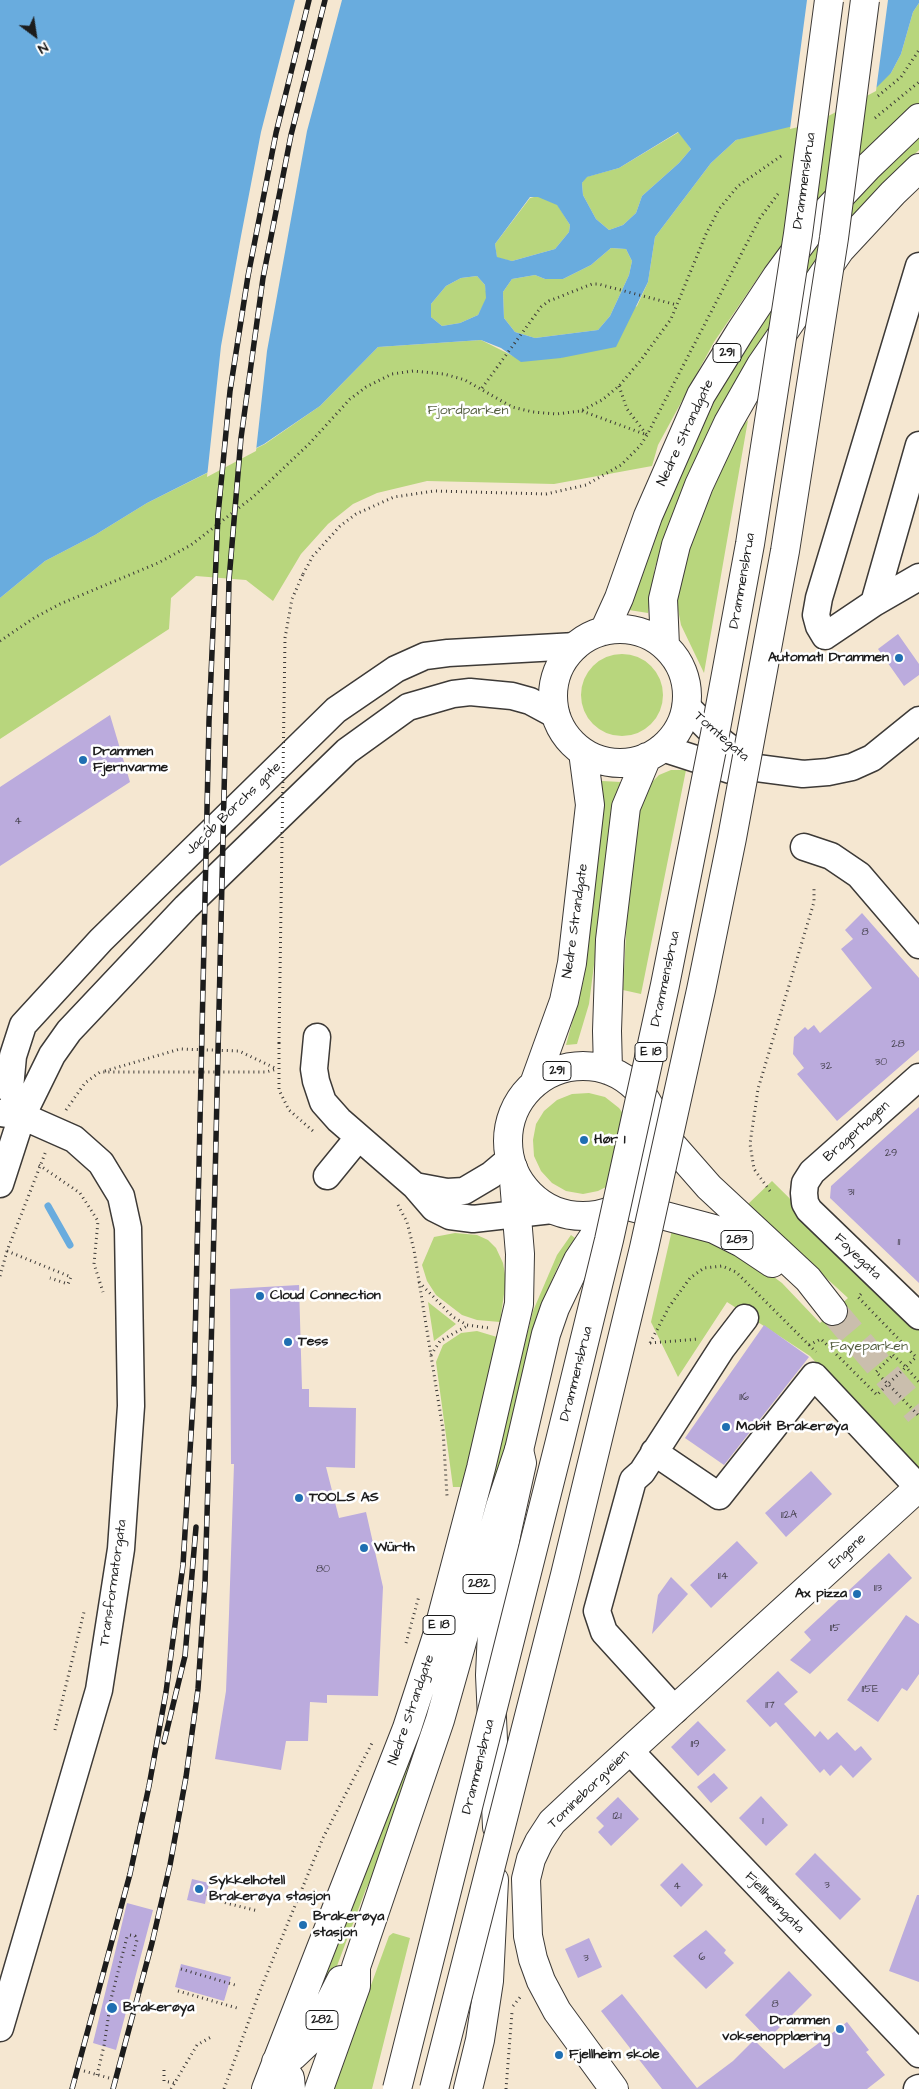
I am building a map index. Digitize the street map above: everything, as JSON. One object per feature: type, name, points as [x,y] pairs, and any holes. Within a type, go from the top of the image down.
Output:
[{"type":"main road","name":"Drammensbrua","points":[[397,2089],[609,1240],[665,985],[716,734],[750,544],[798,234],[829,0]]},
{"type":"main road","name":"E 18","points":[[434,2089],[570,1556],[644,1248],[703,980],[769,646],[793,506],[834,238],[865,0]]},
{"type":"main road","name":"Nedre Strandgate","points":[[604,631],[672,460],[701,395],[777,276],[819,219],[868,166],[919,118]]},
{"type":"main road","name":"291","points":[[665,646],[663,599],[676,545],[699,485],[728,423],[761,365],[840,250],[919,168]]},
{"type":"main road","points":[[608,1070],[607,1031],[610,940],[625,816],[632,789],[654,753],[676,733],[686,706],[687,689],[683,673],[676,658],[665,646],[651,637],[636,631],[604,631],[576,646],[563,659],[555,680],[553,700],[556,715],[570,741],[583,752],[598,760],[614,763],[631,762],[654,753]]},
{"type":"main road","name":"Nedre Strandgate","points":[[534,1084],[564,1001],[572,962],[590,805],[583,752]]},
{"type":"main road","name":"291","points":[[593,1066],[608,1070],[630,1082],[639,1091],[651,1109],[658,1129],[659,1144],[652,1172],[645,1185],[617,1208],[581,1217],[552,1210],[528,1193],[512,1163],[508,1142],[510,1126],[519,1103],[534,1084],[562,1069],[593,1066]]},
{"type":"main road","name":"283","points":[[617,1208],[698,1223],[735,1239],[776,1266],[834,1311],[808,1278],[715,1193],[658,1129]]},
{"type":"main road","name":"Nedre Strandgate","points":[[266,2089],[407,1728],[436,1639],[481,1468],[519,1304],[520,1281],[517,1216],[512,1163]]},
{"type":"main road","name":"Nedre Strandgate","points":[[319,2089],[356,1986],[356,1967],[440,1720],[500,1507],[520,1450],[546,1334],[555,1308],[578,1260],[617,1208]]},
{"type":"main road","points":[[468,2089],[480,2040],[488,1981],[498,1821],[490,1675],[493,1609],[506,1531],[522,1463],[520,1450]]},
{"type":"main road","name":"Engene","points":[[733,1657],[919,1487]]},
{"type":"main road","name":"Tomineborgveien","points":[[605,2085],[557,2011],[541,1982],[528,1936],[526,1879],[538,1842],[552,1822],[733,1657]]},
{"type":"main road","name":"282","points":[[276,2062],[293,2056],[311,2039],[342,1979],[356,1967]]},
{"type":"main road","points":[[276,2062],[290,2078],[291,2089]]},
{"type":"street","points":[[919,266],[819,598],[816,615],[818,626],[825,636],[874,603],[919,577]]},
{"type":"street","points":[[874,603],[919,445]]},
{"type":"street","name":"Jacob Borchs gate","points":[[11,1115],[10,1088],[13,1056],[23,1026],[101,940],[336,710],[371,684],[396,669],[425,656],[576,646]]},
{"type":"street","points":[[0,1184],[11,1115],[69,1031],[186,907],[346,751],[408,707],[453,694],[470,692],[512,696],[530,701],[556,715]]},
{"type":"street","name":"Tomtegata","points":[[686,706],[723,742],[757,768]]},
{"type":"street","name":"Tomtegata","points":[[654,753],[730,770],[757,768],[803,774],[828,772],[852,767],[885,749],[919,720]]},
{"type":"street","points":[[804,846],[831,856],[859,875],[919,945]]},
{"type":"street","points":[[317,1037],[314,1069],[319,1093],[330,1111],[358,1138],[406,1194],[450,1216],[472,1219],[517,1216],[552,1210]]},
{"type":"street","name":"Bragerhagen","points":[[804,1193],[805,1183],[812,1172],[919,1077]]},
{"type":"street","name":"Transformatorgata","points":[[0,2028],[99,1690],[121,1549],[130,1406],[128,1228],[121,1196],[101,1163],[74,1139],[56,1130],[11,1115]]},
{"type":"street","points":[[327,1176],[358,1138]]},
{"type":"street","points":[[406,1194],[464,1190],[512,1163]]},
{"type":"street","name":"Fayegata","points":[[804,1193],[805,1203],[809,1210],[919,1316]]},
{"type":"street","points":[[675,1710],[604,1632],[597,1611],[633,1480],[642,1472],[722,1348],[745,1318]]},
{"type":"street","points":[[654,1452],[719,1496],[814,1376],[919,1487]]},
{"type":"street","name":"Fjellheimgata","points":[[630,1751],[919,2054]]},
{"type":"path","points":[[869,101],[886,91],[900,77],[919,50]]},
{"type":"path","points":[[873,120],[919,82]]},
{"type":"path","points":[[0,642],[34,618],[60,604],[158,562],[191,545],[253,497],[309,444],[350,399],[366,387],[392,374],[413,370],[444,374],[482,388],[512,407],[533,412],[556,414],[581,411],[602,400],[619,386],[661,334],[677,305],[706,234],[719,209],[738,186],[793,148]]},
{"type":"path","points":[[277,1069],[279,1043],[285,638],[292,598],[313,556],[325,540],[356,514],[394,497],[434,491],[546,494],[571,489],[599,479],[616,468],[640,446],[647,435],[760,218],[780,191]]},
{"type":"path","points":[[482,388],[540,307],[549,301],[592,284],[677,305]]},
{"type":"path","points":[[619,386],[627,409],[647,435]]},
{"type":"path","points":[[581,411],[647,435]]},
{"type":"path","points":[[770,1191],[754,1169],[750,1144],[758,1089],[814,902],[814,888]]},
{"type":"path","points":[[0,1276],[7,1251],[39,1165],[72,1099],[84,1082],[100,1072],[180,1049],[239,1051],[277,1069]]},
{"type":"path","points":[[100,1072],[266,1072],[277,1069]]},
{"type":"path","points":[[39,1165],[80,1193],[98,1220],[94,1264],[103,1292],[103,1301]]},
{"type":"path","points":[[406,1194],[407,1222],[419,1282],[442,1430],[447,1499]]},
{"type":"path","points":[[7,1251],[71,1278],[68,1284],[50,1278]]},
{"type":"path","points":[[722,1348],[700,1339],[650,1343],[672,1302],[690,1278],[704,1268],[722,1266],[736,1272],[822,1358]]},
{"type":"path","points":[[419,1282],[436,1302],[453,1317],[468,1326],[492,1328]]},
{"type":"path","points":[[809,1345],[821,1339],[877,1395],[918,1356],[858,1297],[864,1292]]},
{"type":"path","points":[[431,1355],[440,1341],[468,1326]]},
{"type":"path","points":[[919,1382],[893,1355],[876,1372],[919,1416]]},
{"type":"path","points":[[405,1649],[420,1591]]},
{"type":"path","points":[[55,1730],[86,1606]]},
{"type":"path","points":[[224,2089],[259,1993],[323,1838],[373,1741]]},
{"type":"path","points":[[207,1894],[226,1903],[258,1912]]},
{"type":"path","points":[[97,2075],[104,2046],[111,1999],[127,1937],[130,1935],[135,1936],[137,1940],[133,1956]]},
{"type":"path","points":[[180,1969],[235,1985]]},
{"type":"path","points":[[178,1991],[237,2008]]},
{"type":"path","points":[[506,2089],[513,2004]]},
{"type":"path","points":[[171,2089],[197,2045],[211,2037]]},
{"type":"path","points":[[164,2070],[164,2081],[174,2083]]},
{"type":"path","points":[[84,2071],[109,2078]]},
{"type":"green space","name":"Fjordparken","points":[[919,3],[919,103],[869,148],[768,263],[714,342],[658,445],[652,466],[554,484],[427,481],[377,493],[353,504],[328,524],[301,554],[273,601],[246,580],[196,576],[171,598],[169,629],[0,739],[0,598],[45,561],[95,535],[147,503],[265,444],[320,406],[378,347],[481,340],[515,357],[561,358],[637,306],[648,282],[655,237],[711,163],[736,140],[758,133],[891,73],[901,54],[913,12]]},
{"type":"green space","points":[[679,132],[691,149],[679,163],[642,196],[636,213],[623,225],[609,230],[596,219],[583,195],[582,183],[586,177],[619,168]]},
{"type":"green space","points":[[919,137],[919,150],[868,199],[811,268],[760,342],[727,400],[687,481],[655,567],[648,613],[629,610],[678,475],[731,369],[808,258],[869,184]]},
{"type":"green space","points":[[538,196],[557,204],[570,225],[569,232],[555,249],[512,261],[497,258],[495,244],[530,198]]},
{"type":"green space","points":[[611,248],[626,249],[632,261],[629,275],[610,316],[598,330],[535,338],[515,332],[504,318],[503,292],[512,279],[535,275],[545,279],[563,279],[591,265]]},
{"type":"green space","points":[[477,276],[485,285],[487,298],[478,315],[460,323],[442,326],[431,317],[431,304],[446,286],[461,278]]},
{"type":"green space","points":[[748,420],[704,673],[681,625],[677,604],[679,582],[692,537],[741,427]]},
{"type":"green space","points":[[622,654],[638,657],[651,666],[660,679],[663,695],[660,711],[651,724],[638,733],[622,736],[606,733],[593,724],[584,711],[581,695],[584,679],[593,666],[606,657]]},
{"type":"green space","points":[[671,770],[686,770],[641,994],[623,990],[629,879],[642,799],[649,785],[659,775]]},
{"type":"green space","points":[[602,781],[621,782],[615,800],[589,1004],[577,1044],[566,1045],[583,982],[602,800]]},
{"type":"green space","points":[[589,1093],[605,1097],[619,1108],[629,1122],[614,1183],[598,1191],[583,1194],[566,1191],[552,1183],[541,1171],[534,1156],[533,1140],[536,1124],[544,1111],[557,1100],[572,1094]]},
{"type":"green space","name":"Fayeparken","points":[[772,1181],[919,1326],[919,1475],[810,1356],[727,1302],[678,1377],[651,1322],[672,1230],[686,1232],[744,1255],[782,1283],[820,1323],[848,1298],[747,1205]]},
{"type":"green space","points":[[455,1233],[477,1235],[488,1240],[496,1248],[503,1263],[506,1280],[500,1322],[477,1320],[462,1315],[436,1295],[427,1281],[422,1265],[434,1237]]},
{"type":"green space","points":[[571,1235],[575,1238],[559,1264],[544,1298],[529,1347],[509,1435],[393,1837],[366,1889],[320,2011],[306,2027],[412,1754],[453,1628],[533,1311],[557,1255]]},
{"type":"green space","points":[[428,1302],[456,1324],[434,1341]]},
{"type":"green space","points":[[477,1331],[497,1337],[462,1487],[453,1487],[436,1362],[443,1345],[461,1333]]},
{"type":"green space","points":[[393,1933],[410,1938],[372,2089],[333,2089],[389,1936]]},
{"type":"water","points":[[0,0],[919,0],[913,12],[901,54],[891,73],[877,87],[814,121],[736,140],[711,163],[655,237],[648,282],[616,347],[561,358],[521,362],[501,348],[481,340],[378,347],[320,406],[264,444],[147,503],[95,535],[45,561],[0,598]],"holes":[[[678,132],[691,149],[679,163],[642,196],[636,213],[623,225],[609,230],[596,219],[583,195],[582,183],[587,177],[619,168]],[[530,197],[538,197],[557,205],[570,225],[569,232],[555,249],[512,261],[497,257],[495,244]],[[611,248],[626,249],[632,261],[629,275],[610,316],[598,330],[535,338],[515,332],[504,318],[503,292],[512,279],[535,275],[545,279],[563,279],[591,265]],[[477,276],[485,285],[486,298],[478,315],[460,323],[442,326],[431,317],[431,304],[446,286],[461,278]]]},
{"type":"pier","points":[[295,0],[342,0],[307,131],[267,351],[256,451],[207,477],[221,346],[241,236],[261,132]]},
{"type":"pier","points":[[807,0],[888,0],[876,91],[815,123],[790,129]]},
{"type":"building","points":[[898,634],[919,664],[919,675],[904,686],[878,649]]},
{"type":"building","points":[[110,715],[130,782],[0,866],[0,787]]},
{"type":"building","points":[[862,913],[919,978],[919,1050],[837,1121],[797,1074],[804,1068],[793,1054],[794,1037],[805,1027],[808,1030],[814,1025],[820,1033],[872,988],[841,949],[853,939],[845,930]]},
{"type":"building","points":[[919,1107],[919,1283],[830,1198],[831,1186]]},
{"type":"building","points":[[299,1285],[302,1389],[309,1389],[309,1407],[356,1408],[355,1468],[326,1467],[339,1518],[366,1512],[383,1587],[378,1696],[327,1695],[327,1703],[310,1702],[308,1741],[286,1741],[281,1770],[215,1759],[226,1691],[234,1464],[231,1464],[230,1289]]},
{"type":"building","points":[[764,1325],[809,1357],[724,1465],[685,1438]]},
{"type":"building","points":[[811,1471],[832,1494],[786,1537],[765,1513]]},
{"type":"building","points":[[737,1541],[758,1563],[711,1608],[690,1585]]},
{"type":"building","points":[[889,1553],[912,1578],[810,1674],[790,1660],[811,1640],[804,1632]]},
{"type":"building","points":[[671,1577],[688,1594],[652,1634],[658,1595]]},
{"type":"building","points":[[906,1615],[919,1624],[919,1674],[907,1691],[902,1688],[878,1722],[847,1700]]},
{"type":"building","points":[[778,1671],[798,1692],[784,1704],[815,1737],[820,1731],[828,1740],[837,1732],[855,1751],[861,1746],[872,1759],[853,1778],[841,1765],[830,1776],[824,1769],[820,1773],[776,1722],[770,1727],[746,1701]]},
{"type":"building","points":[[698,1721],[726,1750],[698,1776],[671,1747]]},
{"type":"building","points":[[714,1773],[728,1788],[711,1803],[697,1787]]},
{"type":"building","points":[[761,1796],[788,1825],[766,1846],[739,1818]]},
{"type":"building","points":[[618,1797],[639,1819],[611,1846],[598,1832],[604,1826],[596,1818]]},
{"type":"building","points":[[815,1853],[861,1899],[840,1920],[795,1874]]},
{"type":"building","points":[[682,1863],[703,1885],[681,1907],[660,1885]]},
{"type":"building","name":"Sykkelhotell Brakerøya stasjon","points":[[192,1879],[209,1883],[205,1904],[187,1900]]},
{"type":"building","points":[[917,1895],[919,1895],[919,1982],[889,1971]]},
{"type":"building","points":[[127,1903],[153,1910],[116,2050],[93,2043]]},
{"type":"building","points":[[706,1930],[726,1950],[724,1953],[734,1963],[706,1989],[673,1956]]},
{"type":"building","points":[[589,1938],[602,1967],[578,1978],[565,1949]]},
{"type":"building","points":[[181,1964],[231,1977],[224,2001],[175,1987]]},
{"type":"building","points":[[789,1971],[812,1995],[768,2039],[745,2015]]},
{"type":"building","points":[[622,1994],[697,2088],[733,2061],[754,2040],[784,2069],[847,2022],[869,2050],[866,2052],[885,2075],[867,2089],[662,2089],[601,2011]]},
{"type":"waterway","points":[[48,1206],[70,1245]]},
{"type":"tunnel","points":[[833,1311],[919,1413]]},
{"type":"railway","points":[[72,2089],[130,1874],[149,1786],[166,1692],[183,1565],[194,1386],[209,721],[218,515],[230,391],[248,276],[276,133],[309,0]]},
{"type":"railway","points":[[113,2089],[152,1943],[170,1865],[186,1777],[198,1689],[205,1583],[208,1482],[229,580],[241,438],[263,278],[291,135],[325,0]]},
{"type":"railway","points":[[164,1742],[185,1656],[196,1527]]},
{"type":"place","name":"Automat1 Drammen","points":[[899,658]]},
{"type":"place","name":"Drammen Fjernvarme","points":[[83,760]]},
{"type":"place","name":"Hør 1","points":[[584,1140]]},
{"type":"place","name":"Cloud Connection","points":[[260,1296]]},
{"type":"place","name":"Tess","points":[[288,1342]]},
{"type":"place","name":"Mobit Brakerøya","points":[[726,1427]]},
{"type":"place","name":"TOOLS AS","points":[[299,1498]]},
{"type":"place","name":"Würth","points":[[364,1548]]},
{"type":"place","name":"Ax pizza","points":[[857,1594]]},
{"type":"place","name":"Sykkelhotell Brakerøya stasjon","points":[[199,1889]]},
{"type":"place","name":"Brakerøya stasjon","points":[[303,1925]]},
{"type":"place","name":"Brakerøya","points":[[112,2008]]},
{"type":"place","name":"Drammen voksenopplæring","points":[[840,2029]]},
{"type":"place","name":"Fjellheim skole","points":[[559,2055]]}]
